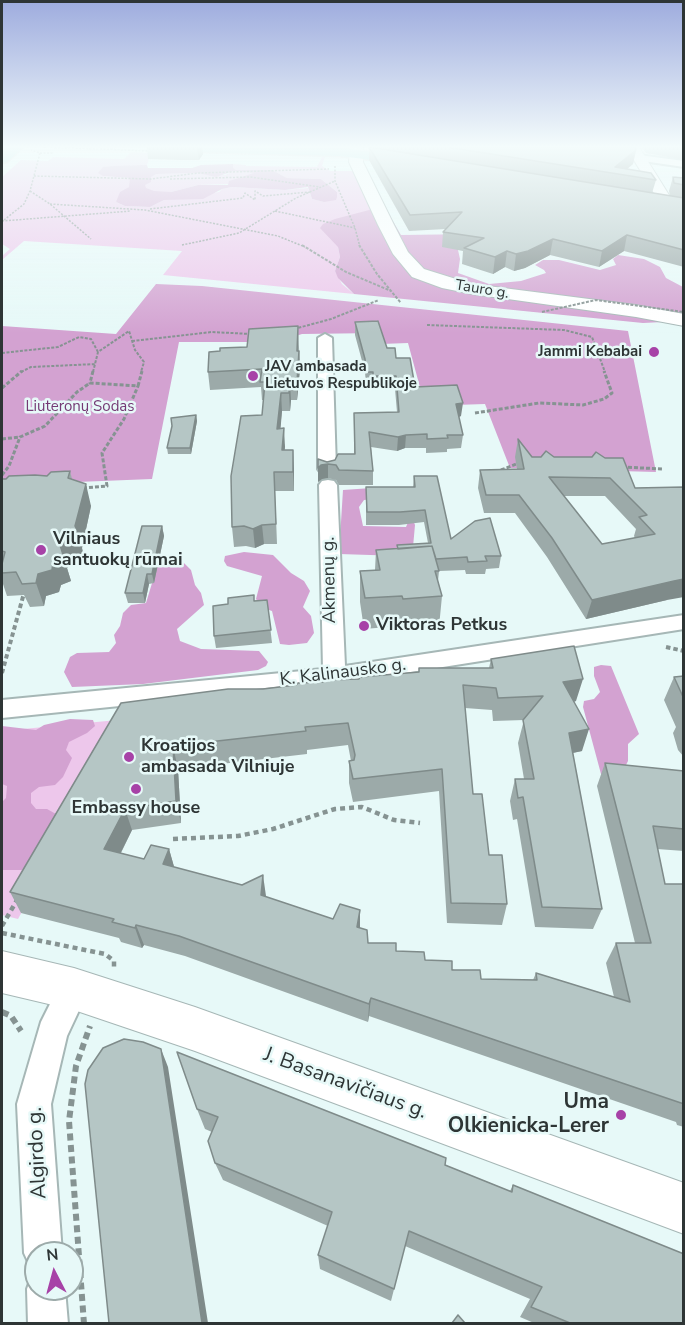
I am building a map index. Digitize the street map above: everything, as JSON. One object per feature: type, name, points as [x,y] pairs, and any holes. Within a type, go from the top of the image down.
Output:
[{"type":"main road","name":"Tauro g.","points":[[379,209],[396,244],[418,273],[448,284],[684,320]]},
{"type":"main road","name":"J. Basanavičiaus g.","points":[[2,972],[88,993],[195,1029],[684,1209]]},
{"type":"street","name":"Akmenų g.","points":[[325,338],[332,656],[335,676]]},
{"type":"street","name":"K. Kalinausko g.","points":[[2,709],[335,676],[684,622]]},
{"type":"street","name":"Algirdo g.","points":[[42,1241],[34,1104],[49,1042],[88,993]]},
{"type":"street","points":[[47,1301],[48,1323]]},
{"type":"path","points":[[2,222],[18,209]]},
{"type":"path","points":[[56,209],[91,238]]},
{"type":"path","points":[[127,209],[246,228],[299,243],[346,272],[392,291]]},
{"type":"path","points":[[2,222],[155,209]]},
{"type":"path","points":[[182,245],[239,233],[278,209]]},
{"type":"path","points":[[347,209],[355,228],[358,243],[377,274],[401,303]]},
{"type":"path","points":[[274,211],[355,228]]},
{"type":"path","points":[[288,330],[331,319],[379,300]]},
{"type":"path","points":[[542,312],[596,300],[684,312]]},
{"type":"path","points":[[427,325],[564,330],[592,337],[612,393],[604,399],[583,405],[539,403],[475,413]]},
{"type":"path","points":[[72,488],[107,486],[102,453],[124,419],[138,386],[144,362],[129,331],[98,352]]},
{"type":"path","points":[[132,341],[212,332],[256,334]]},
{"type":"path","points":[[2,353],[58,347],[79,337],[91,339],[98,352],[90,383],[77,392],[45,426],[20,437],[2,439]]},
{"type":"path","points":[[2,388],[23,370],[31,367],[96,364]]},
{"type":"path","points":[[90,383],[138,386]]},
{"type":"path","points":[[2,475],[9,466],[20,437]]},
{"type":"path","points":[[497,472],[517,463],[528,463]]},
{"type":"path","points":[[618,467],[663,469]]},
{"type":"path","points":[[2,673],[24,593]]},
{"type":"path","points":[[666,646],[684,651]]},
{"type":"path","points":[[173,839],[238,836],[273,829],[335,808],[362,807],[394,820],[420,822]]},
{"type":"path","points":[[2,926],[20,896]]},
{"type":"path","points":[[2,933],[105,954],[114,961],[114,972],[88,993],[69,1121],[84,1323]]},
{"type":"path","points":[[2,1012],[11,1016],[21,1031]]},
{"type":"shaded area","points":[[2,209],[373,209],[338,247],[340,257],[335,271],[342,284],[354,294],[163,275],[182,251],[24,241],[2,260],[2,256],[10,249],[2,244]]},
{"type":"shaded area","points":[[128,719],[18,919],[2,915],[2,731]]},
{"type":"green space","points":[[373,209],[386,209],[401,235],[475,234],[458,250],[460,259],[458,273],[489,284],[521,281],[546,273],[535,265],[543,260],[559,260],[600,270],[616,265],[613,259],[618,255],[644,259],[660,267],[666,278],[683,287],[683,321],[643,323],[354,294],[338,278],[335,271],[340,257],[338,247],[320,228],[323,224],[335,219]]},
{"type":"green space","name":"Liuteronų Sodas","points":[[156,284],[202,286],[628,331],[656,472],[510,468],[485,404],[425,406],[408,343],[381,344],[378,333],[302,334],[277,342],[179,342],[152,479],[2,485],[2,326],[116,334]]},
{"type":"green space","points":[[386,487],[375,499],[364,500],[359,507],[363,526],[406,527],[411,515],[415,525],[413,547],[402,556],[339,554],[343,490]]},
{"type":"green space","points":[[244,552],[273,555],[291,573],[304,581],[310,591],[303,607],[311,616],[314,633],[307,643],[280,644],[272,611],[263,608],[256,599],[262,576],[227,566],[224,561],[225,556]]},
{"type":"green space","points":[[180,559],[191,570],[204,605],[177,629],[180,641],[201,649],[259,651],[268,662],[266,666],[258,670],[143,684],[72,687],[64,672],[70,657],[77,653],[109,652],[116,643],[114,635],[120,626],[123,613],[131,605],[146,603],[159,560]]},
{"type":"green space","points":[[611,666],[639,734],[628,744],[628,761],[620,777],[601,774],[583,707],[584,701],[594,699],[600,692],[594,676],[594,667]]},
{"type":"green space","points":[[70,719],[93,720],[95,726],[69,742],[66,750],[72,758],[63,777],[55,785],[39,787],[31,793],[31,803],[36,809],[47,809],[56,814],[53,822],[37,855],[22,870],[2,870],[2,802],[6,798],[7,786],[2,784],[2,726],[36,730],[44,725]]},
{"type":"building","points":[[406,209],[684,209],[684,250],[627,235],[602,251],[553,239],[528,251],[516,254],[507,251],[495,257],[464,248],[484,238],[443,232],[462,212],[410,215]]},
{"type":"building","points":[[378,321],[387,348],[395,348],[396,358],[410,358],[415,387],[457,385],[463,403],[456,404],[463,435],[427,439],[427,434],[398,437],[369,432],[373,471],[339,470],[336,465],[328,464],[318,468],[318,459],[327,462],[335,460],[338,454],[355,454],[354,413],[399,412],[396,376],[373,376],[373,372],[366,372],[365,359],[355,322]]},
{"type":"building","points":[[298,326],[297,382],[290,382],[289,393],[281,393],[277,429],[284,428],[282,450],[293,450],[293,472],[274,472],[276,524],[262,525],[253,529],[244,526],[232,527],[231,476],[241,416],[262,415],[265,382],[260,382],[262,369],[208,372],[209,352],[220,351],[220,348],[247,347],[249,329]]},
{"type":"building","points":[[196,415],[190,448],[167,448],[172,426],[171,418]]},
{"type":"building","points":[[518,439],[532,457],[541,457],[546,451],[554,457],[592,457],[596,452],[605,458],[623,458],[635,488],[684,487],[684,579],[592,600],[552,538],[519,495],[486,495],[480,470],[524,469]],"holes":[[[549,477],[610,478],[647,515],[639,517],[655,534],[602,544]]]},
{"type":"building","name":"Vilniaus santuokų rūmai","points":[[70,471],[68,478],[86,484],[75,526],[77,530],[67,534],[66,540],[60,545],[64,558],[53,562],[52,570],[38,574],[36,583],[22,584],[16,572],[2,573],[5,552],[2,551],[2,479],[9,476],[47,476],[51,472]]},
{"type":"building","points":[[414,476],[437,476],[451,539],[475,521],[490,518],[501,556],[485,556],[487,561],[468,562],[467,557],[436,559],[432,546],[398,549],[397,545],[431,543],[425,510],[367,512],[366,487],[415,487]]},
{"type":"building","points":[[142,526],[162,526],[152,574],[147,574],[143,593],[125,593]]},
{"type":"building","points":[[432,546],[439,571],[435,571],[442,596],[403,599],[402,596],[365,598],[360,571],[380,570],[376,550]]},
{"type":"building","points":[[254,595],[254,601],[267,600],[271,630],[214,636],[213,606],[228,604],[228,598]]},
{"type":"building","points":[[574,646],[583,679],[563,682],[589,729],[569,733],[602,909],[542,907],[523,797],[518,798],[515,779],[534,779],[523,720],[543,696],[498,698],[496,688],[463,685],[473,794],[482,794],[489,855],[502,855],[507,904],[451,903],[442,769],[353,779],[349,761],[354,760],[355,755],[348,723],[305,727],[306,731],[173,746],[176,801],[125,809],[104,849],[144,859],[151,845],[169,849],[163,864],[242,885],[263,875],[261,895],[333,919],[340,904],[360,910],[357,927],[367,930],[368,943],[396,943],[396,951],[424,952],[425,960],[452,961],[452,970],[480,970],[481,979],[537,980],[536,973],[630,1002],[616,943],[651,943],[605,763],[684,771],[684,829],[653,826],[665,884],[684,884],[684,1104],[371,998],[369,1004],[179,936],[136,925],[135,928],[112,922],[114,919],[10,892],[121,703],[228,689],[263,689],[298,683],[323,682],[324,680],[359,679],[360,677],[419,672],[419,668],[493,668],[491,659]]},
{"type":"building","points":[[684,676],[684,699],[674,677]]},
{"type":"building","points":[[124,1039],[143,1042],[161,1049],[202,1323],[109,1323],[85,1084],[88,1070],[103,1048]]},
{"type":"building","points":[[177,1052],[446,1158],[445,1165],[512,1192],[513,1185],[684,1254],[684,1323],[570,1323],[531,1307],[542,1287],[409,1231],[394,1289],[318,1255],[332,1212],[215,1163],[208,1141],[218,1117],[197,1109]]},
{"type":"building","points":[[458,1315],[465,1323],[452,1323]]},
{"type":"place","name":"Jammi Kebabai","points":[[654,352]]},
{"type":"place","name":"JAV ambasada Lietuvos Respublikoje","points":[[253,376]]},
{"type":"place","name":"Vilniaus santuokų rūmai","points":[[41,550]]},
{"type":"place","name":"Viktoras Petkus","points":[[364,626]]},
{"type":"place","name":"Kroatijos ambasada Vilniuje","points":[[129,757]]},
{"type":"place","name":"Embassy house","points":[[136,789]]},
{"type":"place","name":"Uma Olkienicka-Lerer","points":[[621,1115]]}]
